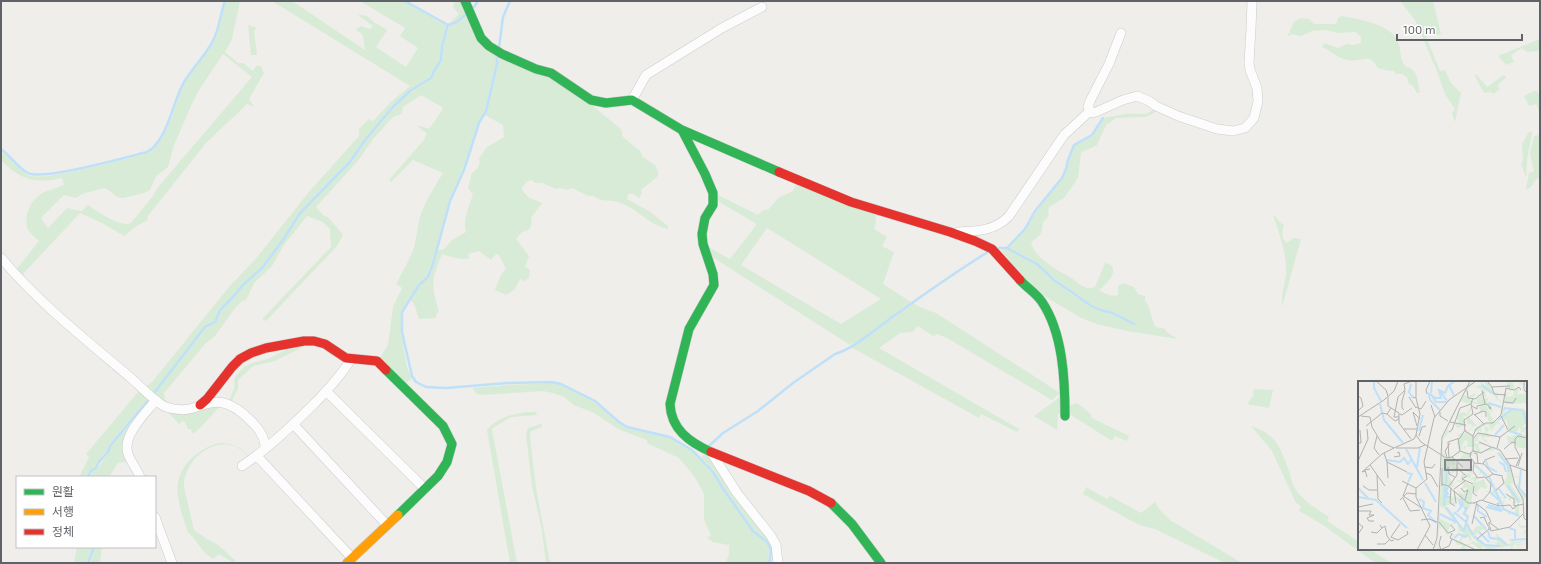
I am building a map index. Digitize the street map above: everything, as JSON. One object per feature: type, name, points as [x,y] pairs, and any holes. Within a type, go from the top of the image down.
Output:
[{"type":"street","points":[[465,1],[471,10],[480,35],[489,46],[518,61],[550,73],[580,94],[598,102],[614,103],[632,100],[682,130],[851,202],[950,232],[992,249],[1042,302],[1053,324],[1061,356],[1065,388],[1065,416]]},
{"type":"street","points":[[1090,111],[1092,113],[1096,112],[1123,100],[1137,96],[1149,100],[1156,106],[1178,116],[1216,129],[1233,131],[1245,128],[1254,118],[1258,101],[1257,88],[1248,63],[1252,1]]},
{"type":"street","points":[[632,100],[646,75],[722,28],[762,7]]},
{"type":"street","points":[[1090,111],[1088,107],[1090,101],[1109,64],[1121,33]]},
{"type":"street","points":[[950,232],[983,230],[994,227],[1003,222],[1009,216],[1064,135],[1090,111]]},
{"type":"street","points":[[682,130],[705,174],[713,194],[712,205],[706,218],[702,234],[703,244],[713,274],[714,284],[689,330],[670,404],[670,413],[675,426],[684,437],[726,460],[799,487],[820,496],[833,504],[849,521],[881,563]]},
{"type":"street","points":[[1,258],[22,281],[90,343],[165,407],[177,409],[190,408],[211,402],[230,404],[238,409],[256,427],[263,437],[265,449]]},
{"type":"street","points":[[200,405],[207,399],[232,366],[240,359],[251,353],[266,348],[304,341],[314,341],[325,344],[346,358],[377,361],[443,426],[452,444],[449,456],[438,476],[350,560],[257,456]]},
{"type":"street","points":[[242,466],[257,456],[294,425],[345,369],[351,359]]},
{"type":"street","points":[[326,391],[425,489]]},
{"type":"street","points":[[139,476],[128,455],[127,444],[138,422],[156,400]]},
{"type":"street","points":[[294,425],[387,525]]},
{"type":"street","points":[[711,452],[737,493],[771,536],[776,545],[778,563]]},
{"type":"street","points":[[156,520],[172,563]]},
{"type":"green space","points":[[226,1],[240,1],[232,39],[225,52],[238,63],[243,63],[253,71],[256,66],[261,66],[264,73],[249,99],[254,107],[247,104],[206,143],[147,217],[148,220],[138,225],[124,236],[102,223],[80,213],[23,274],[23,278],[15,271],[39,241],[28,230],[26,220],[28,210],[37,197],[41,194],[64,185],[62,178],[44,181],[28,179],[22,176],[8,167],[1,160],[1,150],[24,173],[37,177],[67,173],[148,153],[155,148],[165,132],[184,84],[214,43]],"holes":[[[223,54],[252,77],[159,186],[153,196],[131,223],[126,224],[115,221],[88,205],[82,211],[67,208],[48,228],[41,218],[64,195],[76,198],[82,194],[104,188],[117,197],[123,198],[150,190],[156,176],[168,167],[174,145],[192,104],[199,90]]]},
{"type":"green space","points":[[272,1],[292,1],[365,50],[363,35],[356,30],[360,26],[370,29],[373,26],[358,15],[364,15],[387,30],[376,47],[406,67],[418,48],[400,36],[405,28],[360,1],[404,1],[447,26],[441,45],[440,60],[430,77],[410,91],[392,107],[365,139],[349,162],[299,212],[282,240],[261,267],[243,284],[232,298],[219,309],[214,321],[204,327],[152,394],[143,386],[152,382],[229,287],[258,256],[308,193],[359,136],[359,129],[369,119],[373,121],[391,102],[410,86]]},
{"type":"green space","points":[[455,1],[463,1],[466,12],[457,21],[449,24],[459,14],[453,7]]},
{"type":"green space","points":[[1400,1],[1433,1],[1441,34],[1426,37],[1440,71],[1445,70],[1451,83],[1461,93],[1455,122],[1452,113],[1455,109],[1445,94],[1437,71],[1415,20]]},
{"type":"green space","points":[[469,12],[497,53],[496,64],[485,110],[478,123],[463,169],[449,201],[432,264],[427,276],[418,284],[401,311],[401,332],[407,367],[412,378],[404,385],[379,360],[388,345],[393,307],[402,288],[396,284],[413,251],[423,209],[443,173],[413,160],[391,182],[389,180],[424,140],[427,133],[417,125],[429,129],[443,109],[421,95],[403,107],[400,115],[391,119],[374,138],[357,162],[316,207],[323,215],[329,218],[343,235],[337,246],[266,321],[262,319],[331,247],[330,229],[323,222],[307,216],[284,245],[272,266],[254,283],[246,300],[242,301],[235,308],[215,336],[206,343],[164,393],[165,399],[171,406],[153,395],[206,328],[216,322],[221,310],[233,299],[244,285],[263,269],[301,213],[351,163],[367,140],[394,108],[411,92],[432,79],[435,70],[442,60],[443,46],[449,26],[458,23]]},
{"type":"green space","points":[[1341,16],[1365,21],[1382,27],[1390,32],[1399,44],[1404,65],[1413,70],[1415,73],[1420,93],[1417,93],[1413,86],[1409,84],[1407,77],[1403,74],[1396,74],[1394,71],[1378,68],[1373,61],[1369,59],[1352,61],[1341,58],[1322,47],[1324,43],[1338,48],[1347,44],[1353,45],[1361,43],[1361,37],[1355,32],[1339,33],[1326,30],[1312,31],[1301,36],[1292,34],[1287,37],[1294,22],[1300,18],[1309,19],[1314,24],[1336,24],[1338,18]]},
{"type":"green space","points":[[248,25],[257,28],[254,31],[257,55],[251,55]]},
{"type":"green space","points":[[1540,39],[1540,51],[1527,52],[1522,48],[1511,55],[1514,62],[1506,65],[1498,56]]},
{"type":"green space","points":[[499,53],[571,88],[622,130],[622,136],[640,151],[643,157],[655,165],[658,172],[658,176],[641,190],[642,193],[639,198],[633,194],[628,194],[627,199],[649,211],[668,226],[668,229],[655,224],[625,204],[603,200],[594,196],[588,196],[572,188],[567,190],[560,188],[556,189],[542,183],[535,183],[532,180],[528,181],[522,187],[523,191],[529,198],[542,203],[531,218],[530,228],[527,231],[522,232],[516,239],[529,256],[525,267],[530,270],[529,278],[524,281],[520,279],[515,289],[506,295],[495,290],[501,275],[506,269],[499,255],[496,254],[491,260],[479,251],[468,254],[469,258],[466,259],[442,254],[433,283],[439,312],[436,314],[436,318],[419,319],[415,306],[411,300],[420,285],[429,278],[438,250],[443,250],[452,240],[466,232],[466,217],[473,194],[468,188],[472,173],[478,167],[479,159],[486,148],[504,137],[503,125],[485,115],[498,64]]},
{"type":"green space","points":[[1476,74],[1487,87],[1504,75],[1506,78],[1497,86],[1500,89],[1493,94],[1491,92],[1484,93],[1475,76]]},
{"type":"green space","points":[[1537,91],[1538,94],[1540,94],[1540,113],[1536,104],[1529,106],[1524,96]]},
{"type":"green space","points":[[1156,107],[1156,111],[1145,117],[1116,118],[1106,125],[1097,145],[1081,152],[1078,178],[1064,198],[1049,207],[1049,216],[1043,222],[1042,231],[1039,236],[1031,242],[1033,248],[1047,263],[1087,288],[1095,287],[1105,263],[1110,265],[1113,268],[1112,276],[1099,290],[1108,295],[1116,296],[1118,295],[1118,286],[1124,283],[1134,287],[1138,294],[1145,296],[1145,301],[1156,327],[1165,329],[1168,333],[1178,339],[1127,331],[1097,324],[1081,318],[1036,291],[1001,250],[1007,249],[1029,259],[1068,292],[1100,310],[1119,316],[1134,324],[1113,312],[1100,309],[1091,304],[1069,290],[1029,258],[1009,248],[1026,229],[1036,212],[1062,178],[1067,169],[1074,145],[1093,136],[1104,118],[1126,114],[1142,114],[1153,110]]},
{"type":"green space","points":[[1529,132],[1532,133],[1527,160],[1526,177],[1521,164],[1523,160],[1522,144]]},
{"type":"green space","points":[[1540,135],[1540,178],[1536,179],[1530,188],[1526,189],[1529,173],[1534,171],[1530,153],[1534,136]]},
{"type":"green space","points":[[797,182],[875,214],[876,221],[874,229],[887,237],[882,246],[894,252],[883,284],[911,302],[860,340],[850,345],[706,253],[703,244],[730,259],[757,224],[714,199],[714,193],[758,215],[763,210],[768,210],[778,198],[793,191]],"holes":[[[767,228],[881,299],[841,324],[741,265]]]},
{"type":"green space","points":[[1273,215],[1280,223],[1284,225],[1282,234],[1286,243],[1294,238],[1301,239],[1282,307],[1286,266],[1282,243]]},
{"type":"green space","points":[[914,303],[921,308],[936,313],[1060,393],[1052,400],[947,338],[937,334],[933,336],[918,326],[912,332],[900,333],[879,348],[1019,429],[1017,432],[981,414],[979,418],[851,347]]},
{"type":"green space","points":[[305,346],[275,361],[253,366],[238,380],[238,389],[231,402],[229,401],[234,389],[235,377],[244,367],[252,363],[268,359],[289,348]]},
{"type":"green space","points":[[552,383],[561,385],[594,402],[626,428],[669,438],[692,451],[712,473],[752,531],[766,543],[769,551],[768,563],[726,563],[729,554],[729,545],[713,542],[707,538],[711,535],[704,520],[704,494],[694,476],[679,458],[647,443],[647,440],[618,429],[594,413],[574,405],[564,397],[553,393],[543,391],[482,395],[476,394],[473,388]]},
{"type":"green space","points":[[1254,389],[1273,390],[1269,408],[1247,404],[1253,396]]},
{"type":"green space","points":[[139,391],[149,397],[109,445],[107,451],[88,476],[80,476],[89,457],[86,454]]},
{"type":"green space","points":[[1060,397],[1063,412],[1058,414],[1057,430],[1034,416]]},
{"type":"green space","points":[[1077,403],[1090,413],[1092,418],[1129,436],[1127,441],[1115,436],[1112,441],[1071,415],[1068,406]]},
{"type":"green space","points":[[220,406],[193,434],[191,429],[188,429],[185,422],[183,421],[179,424],[163,407]]},
{"type":"green space","points":[[142,411],[137,422],[127,462],[118,463],[110,476],[90,476],[109,452],[111,446]]},
{"type":"green space","points":[[536,412],[537,415],[511,417],[492,430],[517,563],[510,563],[487,430],[500,419],[511,415]]},
{"type":"green space","points":[[542,424],[542,427],[531,431],[530,437],[536,488],[550,563],[546,563],[541,525],[532,486],[526,434],[528,428]]},
{"type":"green space","points":[[1251,426],[1268,434],[1278,444],[1294,487],[1302,497],[1329,517],[1327,521],[1358,541],[1358,550],[1371,550],[1391,563],[1377,563],[1371,560],[1323,525],[1299,511],[1301,506],[1296,503],[1272,451]]},
{"type":"green space","points":[[219,443],[237,446],[251,459],[241,450],[230,445],[213,447],[198,456],[192,463],[187,471],[184,487],[194,530],[217,544],[236,561],[232,562],[219,554],[213,559],[202,549],[188,532],[181,510],[177,487],[179,478],[188,462],[202,450]]},
{"type":"green space","points":[[708,452],[771,538],[776,551],[771,563],[772,550],[768,542],[754,530],[725,490],[714,471],[701,457]]},
{"type":"green space","points":[[1086,487],[1107,499],[1110,496],[1141,513],[1155,502],[1160,510],[1170,520],[1242,563],[1225,563],[1155,529],[1139,525],[1083,494]]},
{"type":"green space","points":[[77,548],[93,548],[87,563],[74,563]]},
{"type":"green space","points":[[95,548],[102,548],[100,563],[90,563]]},
{"type":"waterway","points":[[1,149],[24,171],[37,175],[67,171],[147,152],[160,140],[184,82],[210,47],[217,30],[225,1]]},
{"type":"waterway","points":[[405,1],[448,25]]},
{"type":"waterway","points":[[474,7],[478,1]]},
{"type":"waterway","points":[[499,48],[503,17],[510,1]]},
{"type":"waterway","points":[[154,393],[205,327],[215,322],[220,310],[244,284],[262,268],[283,240],[300,213],[350,162],[366,139],[393,107],[410,91],[431,78],[441,60],[442,46],[448,25],[457,22],[467,13]]},
{"type":"waterway","points":[[497,58],[497,64],[486,111],[479,123],[464,170],[450,201],[433,264],[428,277],[419,285],[402,312],[402,332],[412,376],[416,382],[426,387],[446,388],[507,383],[552,382],[561,384],[595,401],[627,427],[670,437],[692,450],[713,472],[753,531],[767,542],[771,551],[769,563]]},
{"type":"waterway","points":[[999,248],[1007,248],[1025,229],[1035,211],[1062,178],[1074,145],[1092,135],[1103,118]]},
{"type":"waterway","points":[[1007,248],[1037,264],[1054,280],[1090,305],[1100,310],[1113,313],[1134,324]]},
{"type":"waterway","points":[[709,446],[723,433],[758,411],[793,383],[835,354],[857,343],[939,284],[988,252]]},
{"type":"waterway","points":[[88,476],[91,471],[96,468],[108,452],[110,446],[150,398]]},
{"type":"waterway","points":[[88,563],[94,548]]},
{"type":"traffic: fast","points":[[465,1],[481,38],[489,46],[502,54],[536,69],[551,73],[591,100],[606,103],[632,100],[682,130],[779,172]]},
{"type":"traffic: fast","points":[[682,130],[705,174],[713,193],[713,205],[705,218],[702,234],[703,244],[713,274],[714,285],[689,329],[670,404],[674,421],[683,434],[695,444],[711,452]]},
{"type":"traffic: fast","points":[[1020,280],[1042,302],[1049,314],[1059,342],[1063,372],[1065,416]]},
{"type":"traffic: fast","points":[[386,370],[443,426],[452,444],[447,462],[438,476],[398,515]]},
{"type":"traffic: fast","points":[[831,503],[852,524],[881,563]]},
{"type":"traffic: slow","points":[[347,563],[398,515]]},
{"type":"traffic: jam","points":[[779,172],[851,202],[975,241],[992,249],[1020,280]]},
{"type":"traffic: jam","points":[[200,405],[207,399],[240,359],[251,353],[266,348],[304,341],[314,341],[325,344],[346,358],[377,361],[386,370]]},
{"type":"traffic: jam","points":[[711,452],[809,491],[831,503]]}]
